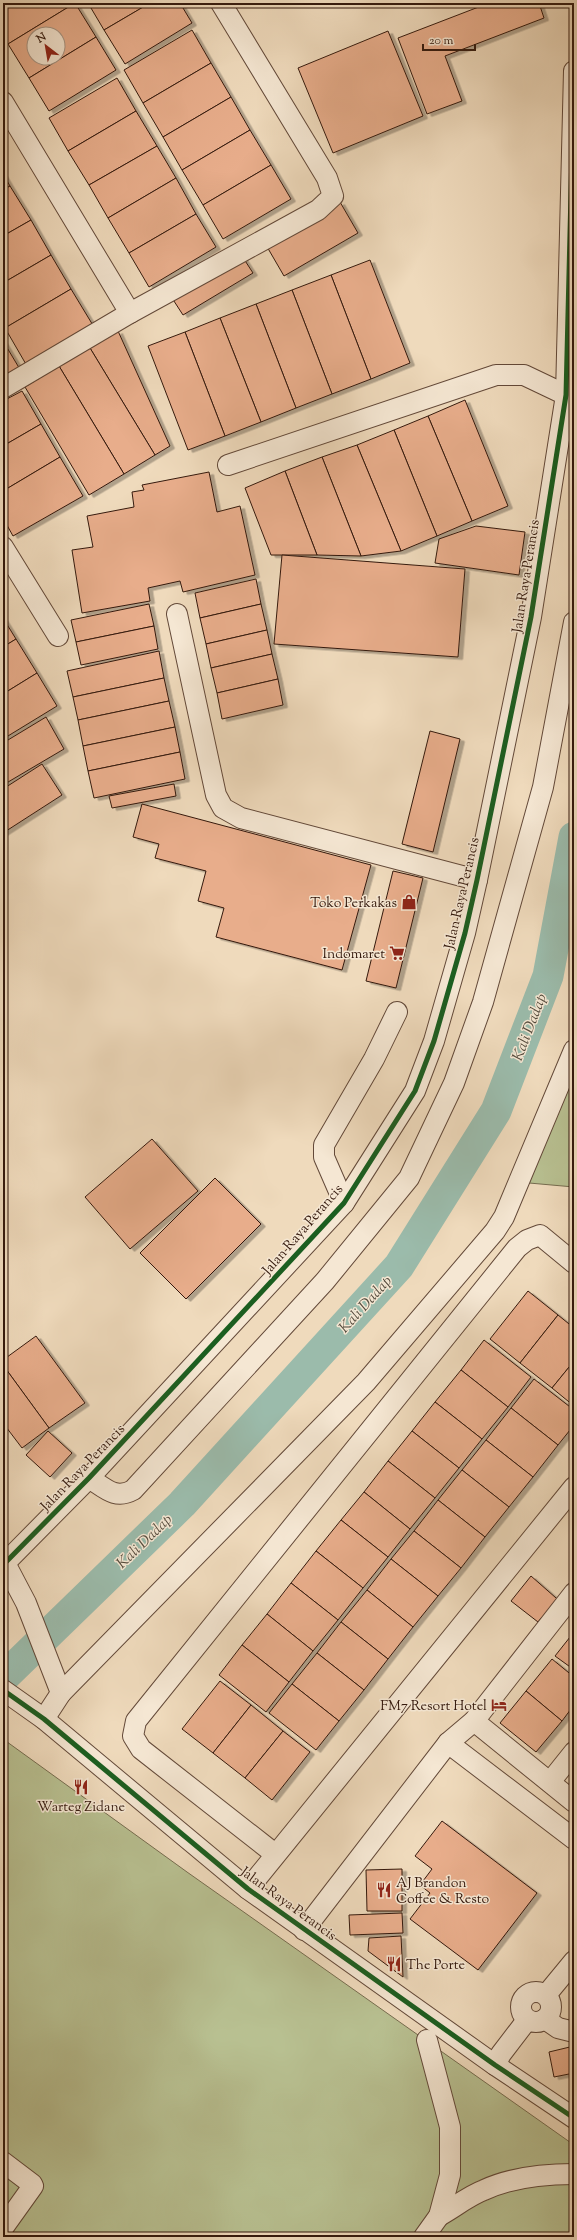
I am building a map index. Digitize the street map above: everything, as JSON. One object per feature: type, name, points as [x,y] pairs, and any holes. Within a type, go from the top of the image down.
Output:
[{"type":"street","points":[[3,388],[130,313],[318,210],[332,196],[327,178],[221,3]]},
{"type":"street","name":"Jalan Raya Perancis","points":[[4,1564],[89,1478],[344,1203],[415,1091],[434,1041],[465,933],[477,880],[531,617],[566,395],[574,71]]},
{"type":"street","points":[[3,102],[130,313]]},
{"type":"street","points":[[228,465],[496,375],[524,375],[566,395]]},
{"type":"street","points":[[3,547],[58,636]]},
{"type":"street","points":[[177,614],[216,795],[223,808],[241,818],[477,880]]},
{"type":"street","points":[[89,1478],[115,1494],[124,1495],[133,1490],[325,1281],[409,1178],[454,1083],[483,1002],[543,787],[574,622]]},
{"type":"street","points":[[344,1203],[324,1158],[324,1145],[374,1059],[397,1012]]},
{"type":"street","points":[[44,1719],[61,1693],[366,1382],[495,1231],[504,1218],[574,1050]]},
{"type":"street","points":[[276,1854],[141,1749],[133,1736],[136,1722],[517,1248],[527,1240],[540,1235],[574,1263]]},
{"type":"street","points":[[248,1889],[574,1487]]},
{"type":"street","points":[[4,1564],[26,1603],[61,1693]]},
{"type":"street","points":[[304,1930],[448,1743],[474,1721],[574,1593]]},
{"type":"street","name":"Jalan Raya Perancis","points":[[3,1690],[44,1719],[248,1889],[495,2065],[574,2118]]},
{"type":"street","points":[[474,1721],[574,1802]]},
{"type":"street","points":[[448,1743],[574,1839]]},
{"type":"street","points":[[550,1782],[574,1752]]},
{"type":"street","points":[[546,1995],[574,1961]]},
{"type":"street","points":[[546,1995],[531,1992],[523,1998],[521,2002],[521,2012],[558,2028],[574,2032]]},
{"type":"street","points":[[495,2065],[501,2054],[536,2019],[551,2007],[546,1995]]},
{"type":"street","points":[[424,2237],[439,2216],[450,2175],[450,2127],[428,2040]]},
{"type":"street","points":[[3,2162],[33,2186],[3,2228]]},
{"type":"street","points":[[439,2216],[483,2190],[518,2178],[554,2174],[574,2174]]},
{"type":"green space","points":[[574,1075],[574,1187],[529,1183]]},
{"type":"green space","points":[[3,1739],[187,1872],[574,2145],[574,2237],[3,2237]]},
{"type":"building","points":[[3,3],[75,3],[37,26],[26,26],[26,33],[8,44],[3,36]]},
{"type":"building","points":[[75,3],[96,37],[66,55],[66,26],[37,26]]},
{"type":"building","points":[[88,3],[150,3],[104,30]]},
{"type":"building","points":[[150,3],[180,3],[192,23],[125,64],[104,30]]},
{"type":"building","points":[[489,3],[539,3],[544,18],[445,56],[462,101],[427,114],[398,38]]},
{"type":"building","points":[[192,30],[211,63],[143,103],[124,70]]},
{"type":"building","points":[[388,31],[423,116],[333,153],[298,68]]},
{"type":"building","points":[[26,33],[26,66],[49,66],[29,78],[8,44]]},
{"type":"building","points":[[96,37],[116,70],[49,111],[29,78],[49,66],[66,66],[66,55]]},
{"type":"building","points":[[211,63],[231,97],[163,137],[143,103]]},
{"type":"building","points":[[117,78],[136,111],[68,151],[49,118]]},
{"type":"building","points":[[231,97],[250,130],[182,170],[163,137]]},
{"type":"building","points":[[136,111],[157,146],[89,185],[68,151]]},
{"type":"building","points":[[250,130],[271,165],[203,205],[182,170]]},
{"type":"building","points":[[157,146],[176,178],[108,218],[89,185]]},
{"type":"building","points":[[271,165],[291,199],[223,239],[203,205]]},
{"type":"building","points":[[3,174],[10,186],[3,190]]},
{"type":"building","points":[[176,178],[196,214],[129,253],[108,218]]},
{"type":"building","points":[[10,186],[31,220],[3,236],[3,190]]},
{"type":"building","points":[[340,202],[358,233],[284,276],[266,245]]},
{"type":"building","points":[[196,214],[216,247],[149,287],[129,253]]},
{"type":"building","points":[[31,220],[51,255],[3,283],[3,236]]},
{"type":"building","points":[[51,255],[71,289],[5,328],[3,283]]},
{"type":"building","points":[[242,256],[253,273],[183,315],[172,298]]},
{"type":"building","points":[[370,260],[410,363],[371,379],[331,275]]},
{"type":"building","points":[[331,275],[371,379],[332,394],[292,290]]},
{"type":"building","points":[[71,289],[94,327],[27,366],[5,328]]},
{"type":"building","points":[[292,290],[332,394],[296,408],[256,304]]},
{"type":"building","points":[[256,304],[296,408],[261,422],[220,318]]},
{"type":"building","points":[[220,318],[261,422],[225,436],[185,332]]},
{"type":"building","points":[[118,331],[170,446],[155,455],[90,348]]},
{"type":"building","points":[[185,332],[225,436],[188,450],[148,346]]},
{"type":"building","points":[[3,341],[21,371],[3,382]]},
{"type":"building","points":[[90,348],[155,455],[124,474],[59,366]]},
{"type":"building","points":[[59,366],[124,474],[89,495],[25,387]]},
{"type":"building","points":[[22,391],[41,424],[3,446],[3,401]]},
{"type":"building","points":[[465,400],[508,506],[472,521],[428,416]]},
{"type":"building","points":[[428,416],[472,521],[437,536],[394,430]]},
{"type":"building","points":[[41,424],[60,457],[3,491],[3,446]]},
{"type":"building","points":[[394,430],[437,536],[401,551],[357,445]]},
{"type":"building","points":[[357,445],[401,551],[361,556],[322,457]]},
{"type":"building","points":[[60,457],[83,496],[13,536],[3,518],[3,491]]},
{"type":"building","points":[[322,457],[361,556],[317,555],[285,471]]},
{"type":"building","points":[[285,471],[317,555],[271,555],[245,488]]},
{"type":"building","points":[[209,472],[217,512],[240,506],[255,575],[183,592],[180,581],[148,588],[150,601],[82,613],[72,550],[93,547],[87,516],[134,507],[132,492],[144,490],[142,485]]},
{"type":"building","points":[[476,526],[525,532],[519,575],[435,563],[439,539]]},
{"type":"building","points":[[282,555],[465,569],[458,657],[274,644]]},
{"type":"building","points":[[256,579],[261,604],[200,618],[195,593]]},
{"type":"building","points":[[149,604],[154,626],[76,642],[71,620]]},
{"type":"building","points":[[261,604],[267,630],[206,644],[200,618]]},
{"type":"building","points":[[3,618],[16,639],[3,647]]},
{"type":"building","points":[[154,626],[158,649],[81,665],[76,642]]},
{"type":"building","points":[[267,630],[272,654],[211,668],[206,644]]},
{"type":"building","points":[[16,639],[37,673],[3,694],[3,647]]},
{"type":"building","points":[[159,651],[164,678],[73,697],[67,671]]},
{"type":"building","points":[[272,654],[278,679],[217,693],[211,668]]},
{"type":"building","points":[[37,673],[57,706],[3,739],[3,694]]},
{"type":"building","points":[[164,678],[169,701],[78,720],[73,697]]},
{"type":"building","points":[[278,679],[283,705],[222,719],[217,693]]},
{"type":"building","points":[[169,701],[175,727],[83,746],[78,720]]},
{"type":"building","points":[[46,717],[64,749],[3,785],[3,743]]},
{"type":"building","points":[[175,727],[180,752],[88,771],[83,746]]},
{"type":"building","points":[[430,731],[460,739],[433,852],[402,844]]},
{"type":"building","points":[[180,752],[185,779],[94,798],[88,771]]},
{"type":"building","points":[[42,764],[62,795],[3,833],[3,789]]},
{"type":"building","points":[[174,784],[176,796],[112,808],[109,796]]},
{"type":"building","points":[[142,804],[371,865],[342,970],[216,937],[224,908],[198,901],[206,871],[155,858],[159,844],[133,837]]},
{"type":"building","points":[[393,871],[423,878],[396,988],[366,981]]},
{"type":"building","points":[[152,1139],[198,1191],[130,1249],[85,1197]]},
{"type":"building","points":[[215,1178],[261,1224],[186,1299],[140,1253]]},
{"type":"building","points":[[528,1291],[558,1315],[520,1363],[490,1339]]},
{"type":"building","points":[[558,1315],[574,1328],[574,1361],[552,1388],[520,1363]]},
{"type":"building","points":[[36,1336],[85,1403],[49,1428],[3,1365],[3,1360]]},
{"type":"building","points":[[484,1340],[531,1377],[508,1407],[461,1370]]},
{"type":"building","points":[[574,1361],[574,1406],[552,1388]]},
{"type":"building","points":[[3,1365],[49,1428],[22,1448],[3,1423]]},
{"type":"building","points":[[461,1370],[508,1407],[482,1439],[435,1402]]},
{"type":"building","points":[[534,1379],[574,1410],[574,1425],[558,1445],[511,1408]]},
{"type":"building","points":[[435,1402],[482,1439],[459,1468],[412,1431]]},
{"type":"building","points":[[511,1408],[558,1445],[533,1477],[486,1440]]},
{"type":"building","points":[[48,1431],[72,1453],[50,1477],[26,1455]]},
{"type":"building","points":[[412,1431],[459,1468],[435,1498],[388,1461]]},
{"type":"building","points":[[486,1440],[533,1477],[509,1507],[462,1470]]},
{"type":"building","points":[[388,1461],[435,1498],[410,1529],[364,1492]]},
{"type":"building","points":[[462,1470],[509,1507],[485,1537],[438,1500]]},
{"type":"building","points":[[364,1492],[410,1529],[388,1557],[341,1520]]},
{"type":"building","points":[[438,1500],[485,1537],[461,1568],[414,1531]]},
{"type":"building","points":[[341,1520],[388,1557],[363,1588],[316,1551]]},
{"type":"building","points":[[414,1531],[461,1568],[438,1596],[391,1559]]},
{"type":"building","points":[[316,1551],[363,1588],[338,1620],[291,1583]]},
{"type":"building","points":[[391,1559],[438,1596],[413,1627],[367,1590]]},
{"type":"building","points":[[531,1576],[564,1605],[549,1623],[542,1617],[538,1622],[511,1601]]},
{"type":"building","points":[[291,1583],[338,1620],[313,1651],[267,1614]]},
{"type":"building","points":[[367,1590],[413,1627],[388,1659],[341,1622]]},
{"type":"building","points":[[267,1614],[313,1651],[289,1682],[242,1645]]},
{"type":"building","points":[[341,1622],[388,1659],[364,1690],[317,1653]]},
{"type":"building","points":[[574,1632],[574,1668],[573,1669],[555,1656]]},
{"type":"building","points":[[242,1645],[289,1682],[266,1712],[219,1675]]},
{"type":"building","points":[[317,1653],[364,1690],[339,1721],[292,1684]]},
{"type":"building","points":[[552,1659],[574,1677],[574,1705],[562,1721],[526,1691]]},
{"type":"building","points":[[220,1681],[251,1705],[213,1753],[182,1729]]},
{"type":"building","points":[[292,1684],[339,1721],[316,1750],[269,1713]]},
{"type":"building","points":[[526,1691],[562,1721],[536,1752],[500,1723]]},
{"type":"building","points":[[251,1705],[283,1731],[245,1778],[213,1753]]},
{"type":"building","points":[[283,1731],[310,1752],[272,1800],[245,1778]]},
{"type":"building","points":[[574,1771],[574,1780],[570,1776]]},
{"type":"building","points":[[442,1821],[537,1893],[478,1970],[410,1919],[430,1893],[420,1885],[432,1869],[415,1856]]},
{"type":"building","name":"AJ Brandon Coffee & Resto","points":[[402,1869],[402,1911],[367,1911],[366,1870]]},
{"type":"building","points":[[402,1913],[403,1933],[350,1935],[349,1915]]},
{"type":"building","name":"The Porte","points":[[401,1936],[403,1977],[368,1951],[369,1938]]},
{"type":"building","points":[[574,2046],[574,2073],[554,2077],[549,2052]]},
{"type":"waterway","name":"Kali Dadap","points":[[3,1678],[182,1504],[399,1266],[496,1111],[548,976],[574,837]]},
{"type":"cycle path","points":[[3,1565],[89,1478],[344,1203],[415,1091],[434,1041],[465,933],[477,880],[531,617],[566,395],[574,71]]},
{"type":"cycle path","points":[[3,1690],[44,1719],[248,1889],[495,2065],[574,2118]]},
{"type":"place","name":"Toko Perkakas","points":[[409,902]]},
{"type":"place","name":"Indomaret","points":[[397,953]]},
{"type":"place","name":"FM7 Resort Hotel","points":[[499,1705]]},
{"type":"place","name":"Warteg Zidane","points":[[81,1787]]},
{"type":"place","name":"AJ Brandon Coffee & Resto","points":[[384,1890]]},
{"type":"place","name":"The Porte","points":[[394,1964]]}]
